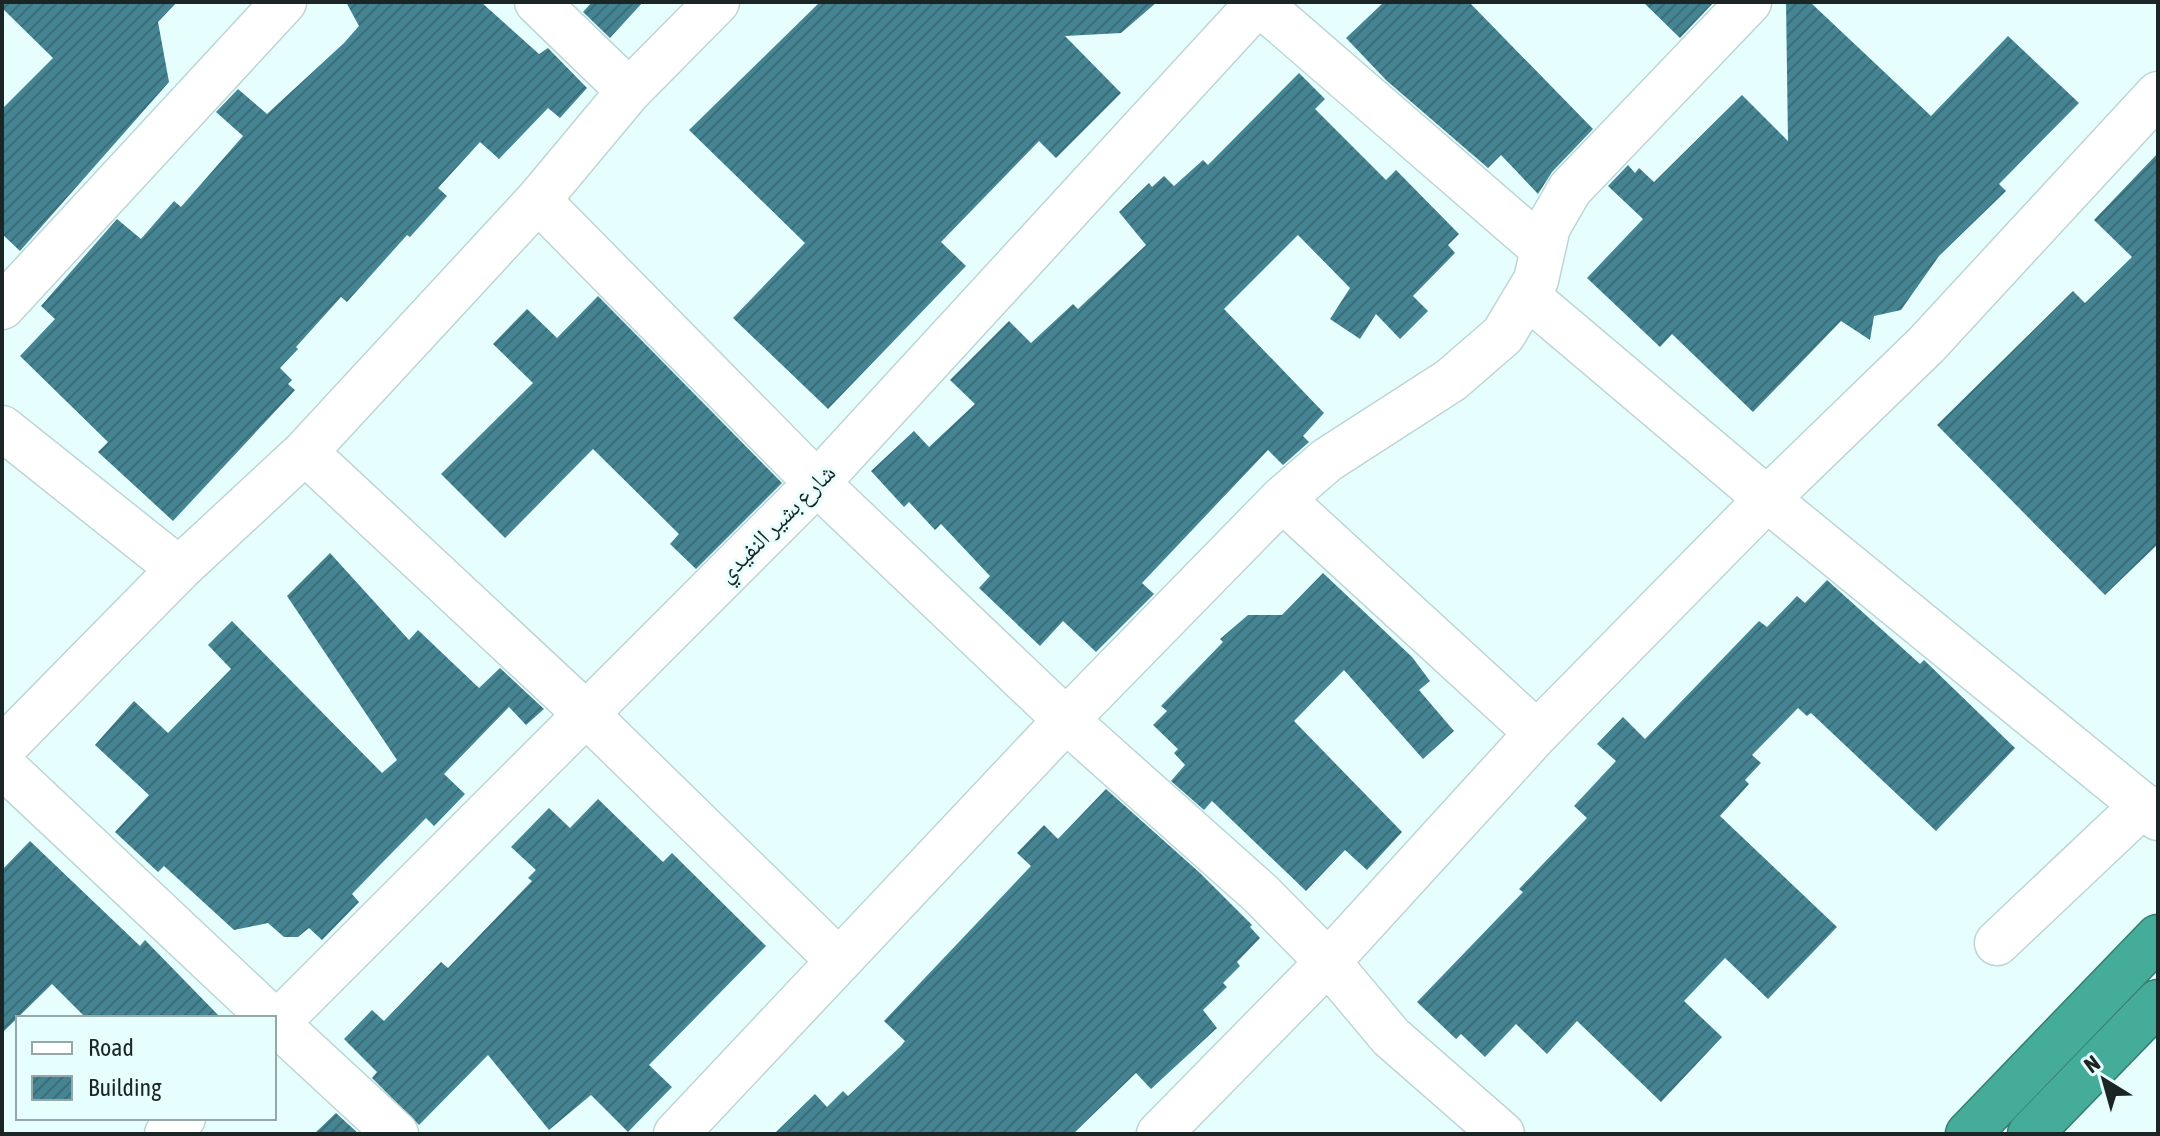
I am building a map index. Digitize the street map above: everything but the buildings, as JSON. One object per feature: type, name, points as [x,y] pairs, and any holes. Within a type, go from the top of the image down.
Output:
[{"type":"highway","points":[[1968,1134],[2158,937]]},
{"type":"highway","points":[[2030,1134],[2158,1002]]},
{"type":"street","points":[[537,2],[629,91]]},
{"type":"street","points":[[2,749],[179,569],[305,452],[538,200],[629,91],[717,2]]},
{"type":"street","points":[[1259,2],[1543,249]]},
{"type":"street","name":"شارع بشير النفيدي","points":[[276,1020],[817,483],[1259,2]]},
{"type":"street","points":[[676,1134],[1066,720],[1282,499],[1327,460],[1451,380],[1503,335],[1536,280],[1556,209],[1570,189],[1749,2]]},
{"type":"street","points":[[2,307],[268,7]]},
{"type":"street","points":[[1159,1134],[1328,962],[1537,733],[1767,499],[1926,345],[2158,94]]},
{"type":"street","points":[[538,200],[817,483],[1066,720],[1261,894],[1328,962],[1391,1037],[1502,1134]]},
{"type":"street","points":[[1527,296],[1767,499],[2151,811],[1997,943]]},
{"type":"street","points":[[2,428],[179,569]]},
{"type":"street","points":[[305,452],[585,713],[839,961]]},
{"type":"street","points":[[1282,499],[1537,733]]},
{"type":"street","points":[[2,765],[268,1016]]},
{"type":"street","points":[[276,1024],[396,1134]]}]
